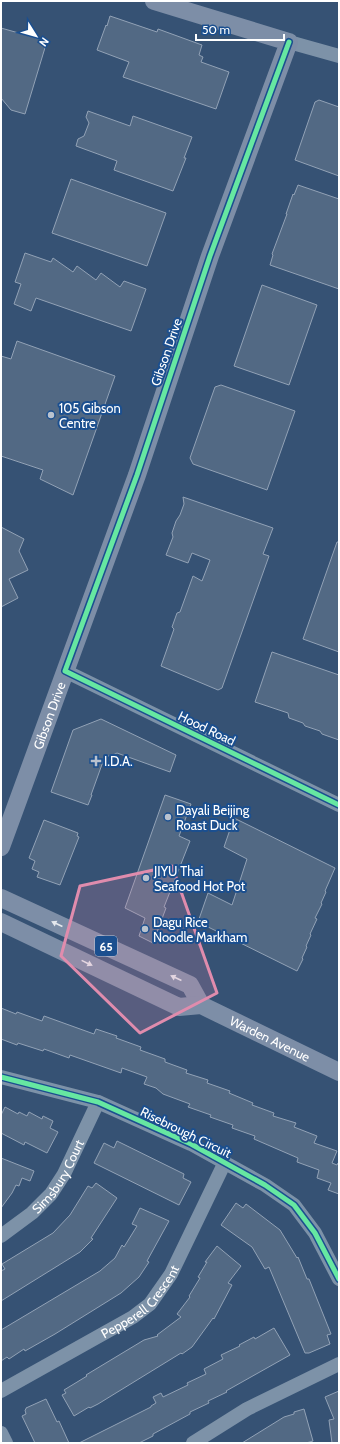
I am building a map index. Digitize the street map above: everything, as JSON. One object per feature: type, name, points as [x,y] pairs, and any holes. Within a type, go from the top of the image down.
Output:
[{"type":"main road","points":[[154,1],[289,42]]},
{"type":"main road","name":"Gibson Drive","points":[[1,847],[137,475],[210,256],[289,42]]},
{"type":"main road","name":"65","points":[[1,898],[190,985],[202,1004],[179,1007],[1,922]]},
{"type":"main road","name":"Warden Avenue","points":[[202,1004],[339,1072]]},
{"type":"street","points":[[289,42],[339,56]]},
{"type":"street","name":"Hood Road","points":[[65,670],[339,805]]},
{"type":"street","name":"Risebrough Circuit","points":[[1,1077],[98,1102],[191,1144],[265,1185],[294,1205],[315,1233],[339,1279]]},
{"type":"street","name":"Simsbury Court","points":[[1,1236],[32,1213],[51,1194],[64,1174],[98,1102]]},
{"type":"street","name":"Pepperell Crescent","points":[[1,1391],[133,1317],[150,1304],[171,1274],[225,1162]]},
{"type":"street","points":[[193,1443],[248,1409],[339,1364]]},
{"type":"street","points":[[1,1433],[6,1443]]},
{"type":"highlighted area","points":[[172,866],[217,993],[140,1033],[61,956],[80,886]]},
{"type":"building","points":[[110,16],[157,32],[158,29],[202,45],[199,55],[203,57],[201,62],[229,72],[216,109],[123,77],[129,62],[97,50]]},
{"type":"building","points":[[1,28],[47,41],[25,114],[11,110],[1,98]]},
{"type":"building","points":[[319,100],[339,107],[339,176],[295,160],[315,102]]},
{"type":"building","points":[[88,111],[130,126],[133,116],[192,137],[184,158],[186,158],[173,191],[114,170],[117,161],[76,146],[78,139],[84,136],[89,123],[86,117]]},
{"type":"building","points":[[71,179],[166,213],[147,266],[52,233]]},
{"type":"building","points":[[298,185],[339,199],[339,289],[270,265],[272,254],[293,194],[294,195]]},
{"type":"building","points":[[25,253],[51,262],[53,258],[73,272],[77,266],[96,280],[101,273],[120,287],[124,281],[146,289],[131,331],[36,298],[31,311],[14,304],[21,284],[15,282]]},
{"type":"building","points":[[262,285],[317,305],[289,385],[234,366]]},
{"type":"building","name":"105 Gibson Centre","points":[[17,341],[115,376],[73,495],[40,479],[43,470],[1,456],[1,356],[11,359]]},
{"type":"building","points":[[221,385],[295,411],[267,490],[193,464],[190,458],[215,387]]},
{"type":"building","points":[[183,497],[273,528],[263,554],[269,556],[222,688],[218,690],[161,666],[174,629],[172,627],[177,613],[180,612],[193,576],[202,581],[210,560],[192,553],[188,563],[166,555],[173,537],[172,533],[176,521],[184,504]]},
{"type":"building","points":[[1,527],[24,539],[19,551],[28,570],[9,579],[18,598],[1,607]]},
{"type":"building","points":[[337,542],[339,542],[339,652],[303,639]]},
{"type":"building","points":[[272,652],[339,675],[339,740],[322,734],[320,731],[289,718],[288,713],[255,702]]},
{"type":"building","points":[[101,719],[176,755],[170,772],[117,753],[111,756],[105,756],[88,805],[51,792],[73,730]]},
{"type":"building","points":[[165,795],[191,804],[179,836],[190,841],[164,907],[166,908],[153,943],[139,936],[145,918],[125,908]]},
{"type":"building","points":[[234,818],[335,868],[325,891],[322,904],[315,918],[317,919],[310,934],[307,947],[302,958],[303,959],[297,971],[198,922],[208,893],[232,905],[247,859],[224,847]]},
{"type":"building","points":[[44,820],[78,833],[77,836],[79,837],[60,885],[37,877],[39,872],[32,869],[35,861],[29,858]]},
{"type":"building","points":[[1,1008],[42,1021],[44,1016],[94,1034],[96,1029],[117,1036],[116,1038],[141,1047],[140,1050],[165,1059],[165,1062],[187,1070],[186,1073],[208,1080],[207,1083],[230,1091],[229,1093],[253,1103],[252,1105],[274,1113],[273,1116],[296,1123],[294,1127],[317,1136],[314,1143],[337,1151],[332,1163],[337,1165],[339,1163],[339,1194],[328,1190],[331,1183],[317,1178],[319,1170],[297,1162],[298,1158],[254,1139],[255,1136],[232,1128],[233,1125],[188,1107],[190,1104],[163,1094],[156,1088],[144,1084],[147,1077],[122,1068],[121,1073],[70,1055],[69,1058],[44,1049],[43,1051],[18,1043],[17,1045],[1,1039]]},
{"type":"building","points":[[5,1107],[18,1114],[19,1112],[27,1116],[29,1112],[42,1119],[43,1116],[53,1121],[50,1128],[58,1132],[47,1153],[25,1142],[24,1145],[1,1133],[1,1115]]},
{"type":"building","points":[[117,1141],[184,1174],[183,1178],[191,1182],[179,1205],[94,1163],[104,1143],[114,1148]]},
{"type":"building","points":[[1,1158],[34,1171],[30,1181],[22,1178],[19,1186],[16,1185],[1,1208]]},
{"type":"building","points":[[96,1183],[117,1198],[91,1238],[93,1239],[80,1252],[1,1301],[1,1271],[5,1269],[2,1264],[53,1233],[70,1215],[88,1186],[92,1188]]},
{"type":"building","points":[[236,1203],[243,1208],[246,1204],[280,1230],[297,1258],[298,1257],[307,1279],[309,1279],[331,1334],[327,1335],[330,1344],[309,1353],[305,1353],[269,1267],[265,1269],[252,1247],[221,1225]]},
{"type":"building","points":[[140,1208],[169,1221],[147,1261],[149,1262],[139,1277],[121,1293],[55,1334],[25,1351],[24,1349],[9,1359],[7,1357],[1,1361],[1,1330],[100,1271],[115,1258],[122,1245],[124,1247],[137,1226],[132,1224]]},
{"type":"building","points":[[217,1246],[241,1266],[228,1283],[232,1285],[214,1319],[213,1318],[192,1347],[98,1404],[90,1408],[89,1407],[74,1416],[62,1395],[66,1393],[64,1390],[144,1340],[158,1336],[157,1335],[181,1317],[177,1314],[190,1297],[189,1296],[200,1278],[198,1277],[207,1262],[205,1262]]},
{"type":"building","points":[[274,1328],[290,1355],[226,1391],[227,1392],[208,1401],[209,1403],[190,1412],[190,1414],[139,1443],[79,1443],[151,1407],[156,1403],[153,1397],[161,1393],[163,1397],[188,1385],[187,1383],[206,1374],[204,1369],[223,1359],[221,1355]]},
{"type":"building","points":[[339,1391],[339,1443],[332,1443],[329,1420],[334,1419],[325,1397]]},
{"type":"building","points":[[46,1399],[57,1422],[59,1421],[69,1443],[35,1443],[22,1416],[26,1414],[26,1408]]},
{"type":"building","points":[[304,1409],[313,1441],[306,1443],[242,1443],[284,1417]]},
{"type":"cycle path","points":[[289,42],[210,256],[137,475],[65,671],[339,805]]},
{"type":"cycle path","points":[[1,1077],[98,1102],[191,1144],[265,1185],[294,1205],[315,1233],[339,1279]]},
{"type":"place","name":"105 Gibson Centre","points":[[51,415]]},
{"type":"place","name":"I.D.A.","points":[[96,761]]},
{"type":"place","name":"Dayali Beijing Roast Duck","points":[[168,817]]},
{"type":"place","name":"JIYU Thai Seafood Hot Pot","points":[[146,878]]},
{"type":"place","name":"Dagu Rice Noodle Markham","points":[[145,929]]}]
